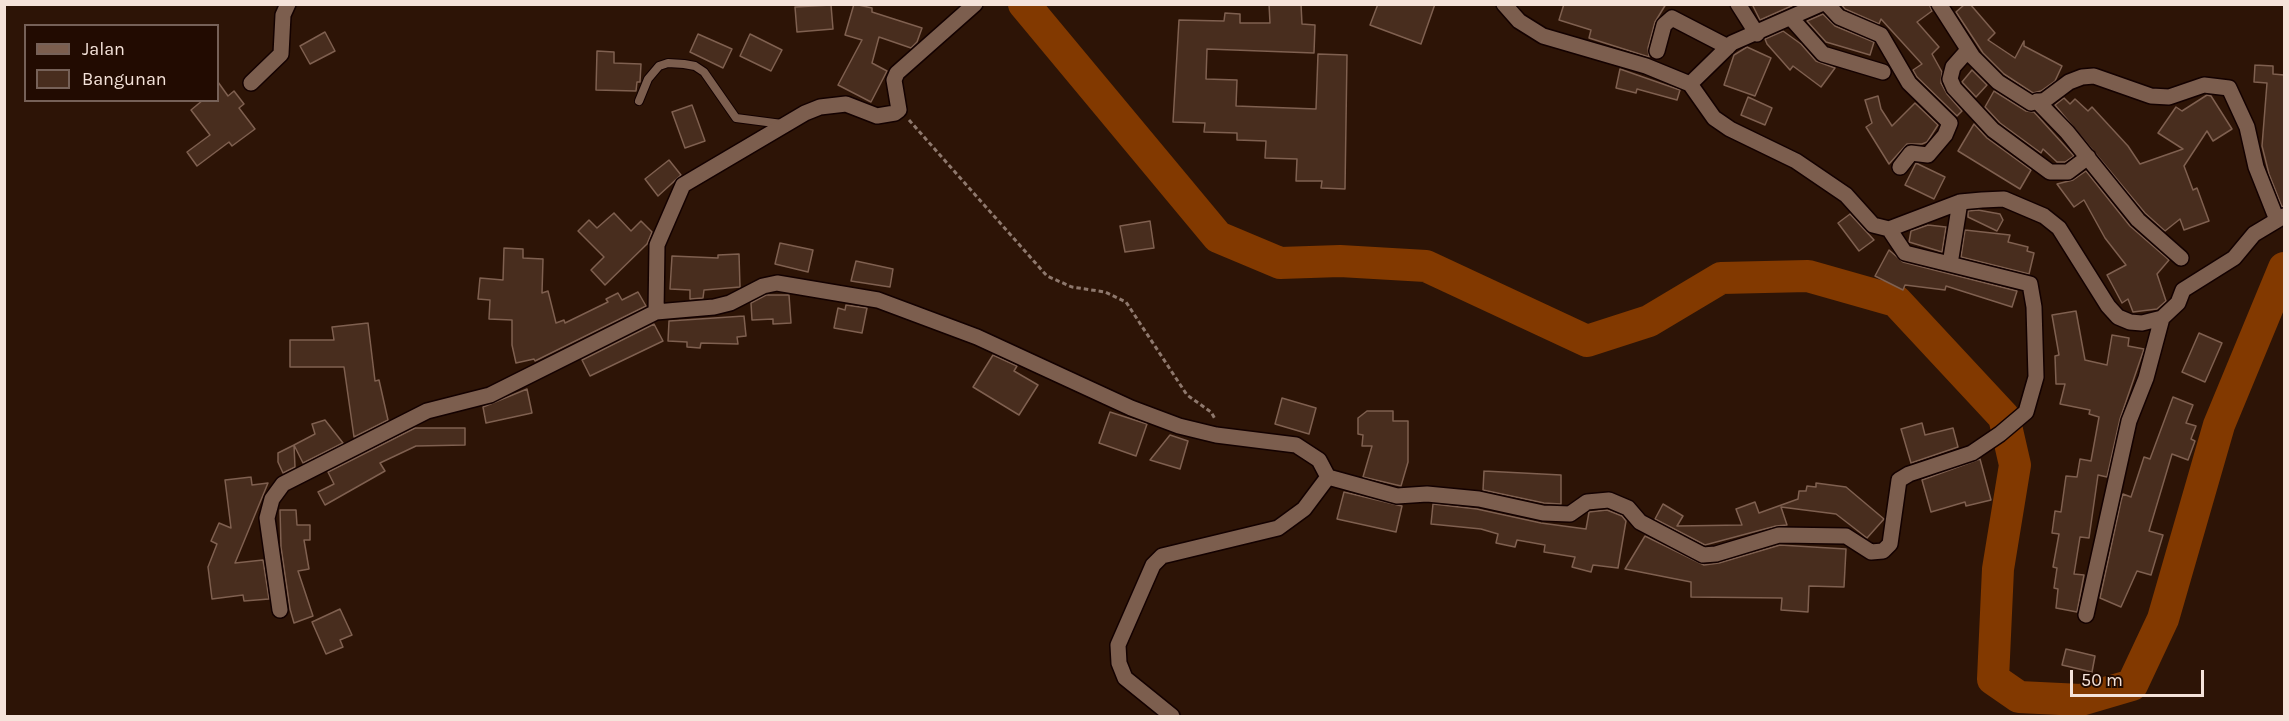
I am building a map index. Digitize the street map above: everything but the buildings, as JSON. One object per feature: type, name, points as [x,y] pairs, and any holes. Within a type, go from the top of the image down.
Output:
[{"type":"street","points":[[251,83],[281,54],[283,15],[288,4]]},
{"type":"street","points":[[656,312],[657,245],[683,185],[786,124],[820,107],[846,104],[884,117],[899,110],[894,80],[897,73],[975,4]]},
{"type":"street","points":[[1504,4],[1519,21],[1543,36],[1646,66],[1690,84],[1714,117],[1796,162],[1846,195],[1872,225],[1889,229],[1960,202],[2004,200],[2044,216],[2059,228],[2108,306],[2118,317],[2130,322],[2142,323],[2162,318],[2178,303],[2183,290],[2234,258],[2254,234],[2281,218],[2256,167],[2247,127],[2229,88],[2204,85],[2169,97],[2151,96],[2094,76],[2082,77],[2069,82],[2045,100],[2031,103],[1998,82],[1968,50],[1939,4]]},
{"type":"street","points":[[1738,4],[1757,34]]},
{"type":"street","points":[[1690,84],[1728,47],[1820,5],[1839,17],[1881,34],[1909,83],[1950,123],[1945,135],[1928,154],[1911,153],[1900,167]]},
{"type":"street","points":[[1658,51],[1664,25],[1672,18],[1728,47]]},
{"type":"street","points":[[1791,18],[1823,54],[1883,72]]},
{"type":"street","points":[[1968,50],[1953,67],[1950,79],[1954,88],[1994,130],[2050,172],[2068,172],[2088,157]]},
{"type":"street","points":[[2037,101],[2088,157],[2138,220],[2181,258]]},
{"type":"street","points":[[1950,264],[1960,202]]},
{"type":"street","points":[[280,610],[267,518],[272,499],[283,484],[427,411],[490,395],[656,312],[714,307],[730,303],[763,286],[777,284],[878,300],[977,337],[1131,408],[1179,426],[1216,435],[1296,444],[1319,460],[1328,477],[1398,496],[1427,494],[1479,499],[1543,513],[1570,514],[1587,502],[1609,500],[1628,508],[1640,522],[1703,555],[1716,554],[1779,536],[1826,534],[1846,536],[1871,552],[1878,552],[1888,549],[1890,544],[1899,480],[1909,474],[1972,453],[2000,434],[2026,412],[2035,389],[2036,377],[2034,308],[2030,284],[1905,253],[1889,229]]},
{"type":"street","points":[[2086,615],[2129,421],[2146,378],[2162,318]]},
{"type":"street","points":[[1172,717],[1125,678],[1121,671],[1118,654],[1118,645],[1153,565],[1162,556],[1278,528],[1304,509],[1328,477]]},
{"type":"lane","points":[[639,100],[648,79],[659,66],[684,64],[695,66],[704,72],[736,118],[786,124]]},
{"type":"path","points":[[899,110],[1047,276],[1072,287],[1105,292],[1126,302],[1187,395],[1211,412],[1216,422],[1216,435]]},
{"type":"waterway","points":[[1024,4],[1218,237],[1280,263],[1340,261],[1426,266],[1587,341],[1649,321],[1721,278],[1808,276],[1896,301],[2004,417],[2015,465],[1998,569],[1993,679],[2019,697],[2081,700],[2132,685],[2163,619],[2219,425],[2284,268]]}]
